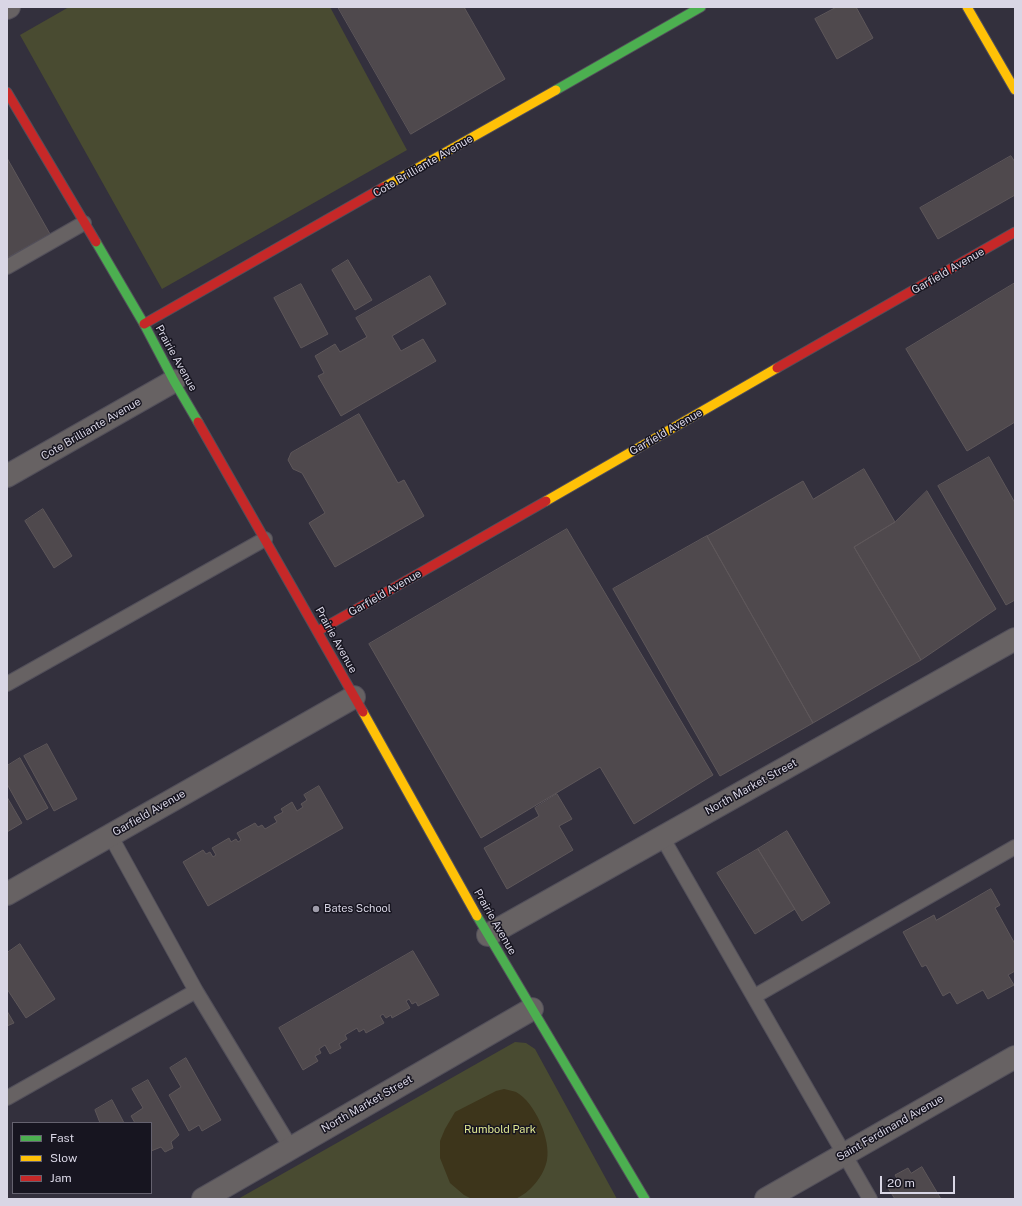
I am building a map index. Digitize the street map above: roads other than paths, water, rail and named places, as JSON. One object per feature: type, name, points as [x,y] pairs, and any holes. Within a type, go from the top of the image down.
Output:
[{"type":"street","name":"Cote Brilliante Avenue","points":[[144,324],[702,7]]},
{"type":"street","points":[[967,7],[1015,90]]},
{"type":"street","name":"Prairie Avenue","points":[[7,92],[144,324],[174,381],[318,631],[488,935],[645,1199]]},
{"type":"street","name":"Garfield Avenue","points":[[318,631],[1015,232]]},
{"type":"street","name":"Cote Brilliante Avenue","points":[[7,476],[174,381]]},
{"type":"street","name":"North Market Street","points":[[488,935],[1015,639]]},
{"type":"street","name":"Garfield Avenue","points":[[7,894],[354,697]]},
{"type":"street","name":"North Market Street","points":[[202,1199],[532,1009]]},
{"type":"street","name":"Saint Ferdinand Avenue","points":[[766,1199],[1015,1057]]},
{"type":"lane","points":[[7,266],[84,222]]},
{"type":"lane","points":[[7,684],[265,539]]},
{"type":"lane","points":[[110,835],[196,991],[291,1148]]},
{"type":"lane","points":[[662,837],[755,996],[870,1199]]},
{"type":"lane","points":[[755,996],[1015,847]]},
{"type":"lane","points":[[7,1098],[196,991]]},
{"type":"place","name":"Bates School","points":[[316,909]]},
{"type":"park label","name":"Rumbold Park","points":[[500,1130]]}]
